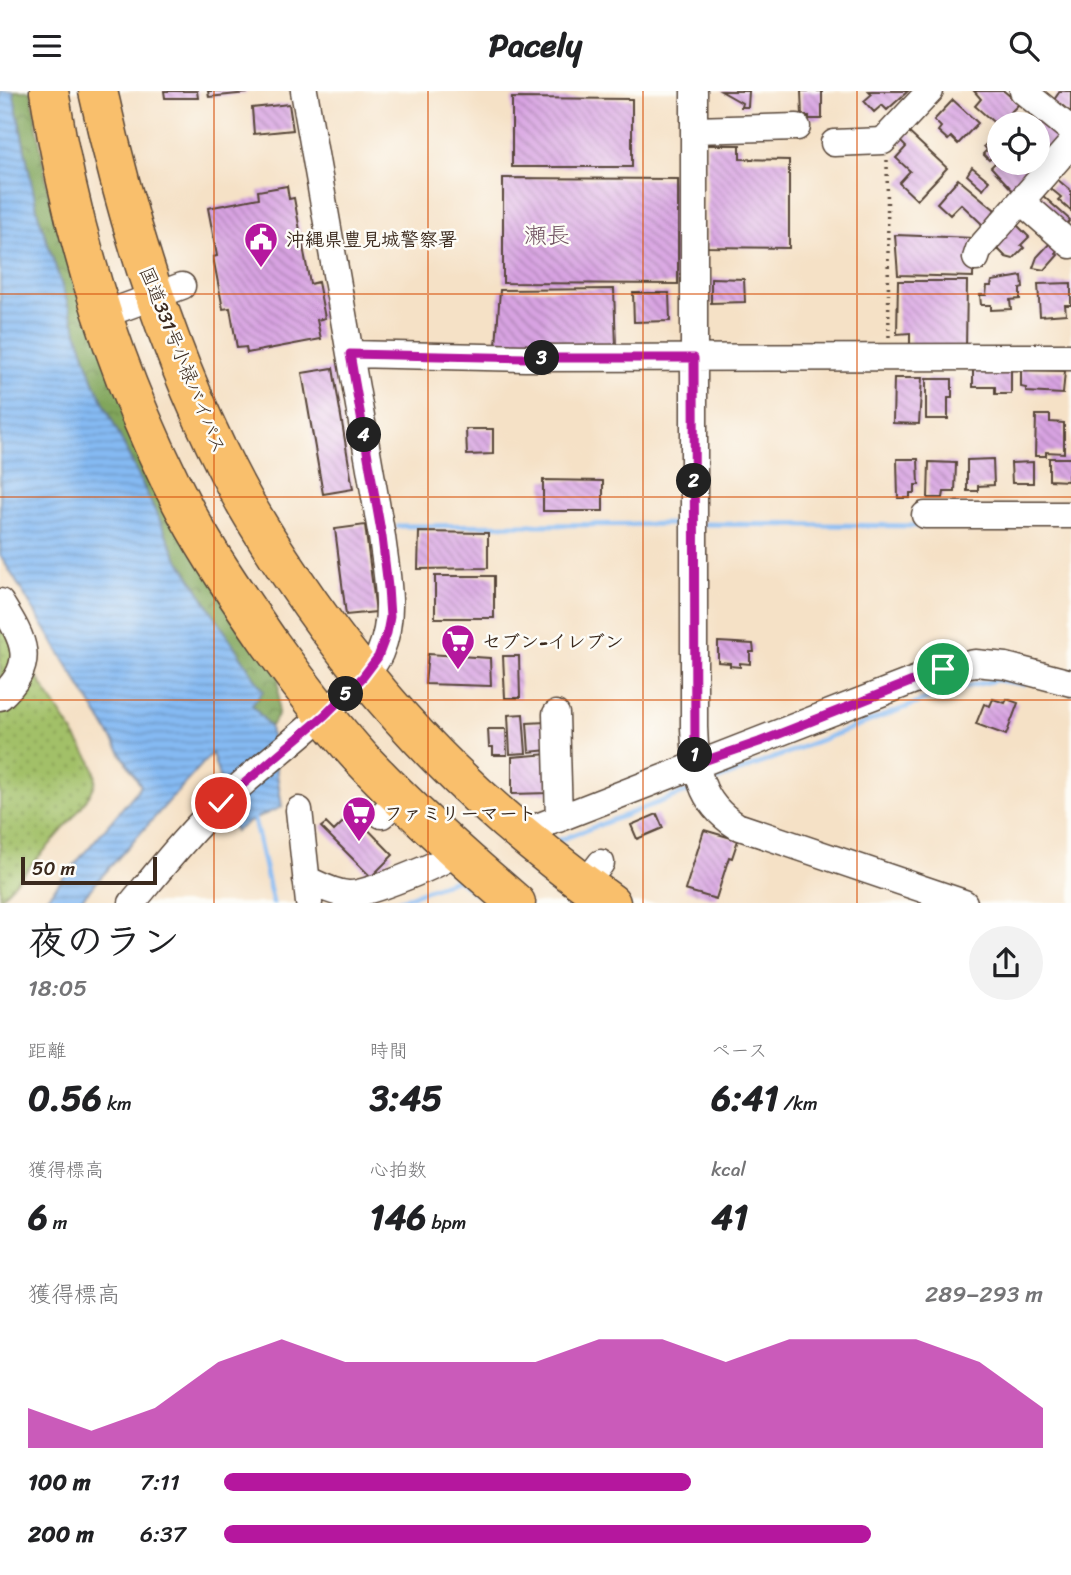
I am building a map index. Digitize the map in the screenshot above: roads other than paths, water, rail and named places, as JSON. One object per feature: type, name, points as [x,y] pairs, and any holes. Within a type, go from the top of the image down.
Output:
[{"type":"highway","points":[[49,91],[61,163],[88,269],[103,315],[149,436],[187,513],[254,619],[325,715],[361,757],[391,807],[457,852],[516,903]]},
{"type":"highway","name":"国道331号小禄バイパス","points":[[98,91],[168,291],[198,408],[228,473],[265,537],[324,625],[363,677],[451,756],[519,834],[599,883]]},
{"type":"street","points":[[132,903],[221,803],[325,715],[363,677],[378,657],[388,625],[389,607],[382,537],[304,91]]},
{"type":"street","points":[[694,91],[694,358],[700,777],[721,815],[737,826],[922,896],[964,903]]},
{"type":"street","points":[[834,143],[883,141],[930,91]]},
{"type":"street","points":[[1023,91],[1071,130]]},
{"type":"street","points":[[694,130],[797,127]]},
{"type":"street","points":[[976,258],[979,249],[1071,144]]},
{"type":"street","points":[[1022,202],[1071,245]]},
{"type":"street","points":[[103,315],[168,291]]},
{"type":"street","points":[[350,354],[526,358],[1071,357]]},
{"type":"street","points":[[925,515],[1071,515]]},
{"type":"street","points":[[0,602],[19,632],[24,662],[12,686],[0,697]]},
{"type":"street","points":[[519,834],[559,819],[700,777],[759,742],[943,669],[975,663],[1006,667],[1071,683]]},
{"type":"street","points":[[556,713],[559,819]]},
{"type":"street","points":[[299,810],[308,891],[326,888],[348,894],[368,892],[451,857],[457,852]]},
{"type":"water","points":[[0,91],[13,91],[38,214],[93,380],[176,555],[263,691],[252,705],[270,727],[282,807],[235,831],[212,753],[78,903],[42,903],[141,786],[0,555]]},
{"type":"waterway","points":[[398,526],[687,524]]},
{"type":"waterway","points":[[705,524],[924,526]]},
{"type":"waterway","points":[[709,783],[951,690],[996,680],[1024,684]]},
{"type":"waterway","points":[[557,841],[697,788]]},
{"type":"waterway","points":[[254,819],[273,903]]},
{"type":"waterway","points":[[392,903],[463,877]]},
{"type":"waterway","points":[[458,879],[474,892]]},
{"type":"place","name":"沖縄県豊見城警察署","points":[[261,269]]},
{"type":"place","name":"セブン-イレブン","points":[[458,671]]},
{"type":"place","name":"ファミリーマート","points":[[359,843]]},
{"type":"district","name":"瀬長","points":[[547,235]]}]
